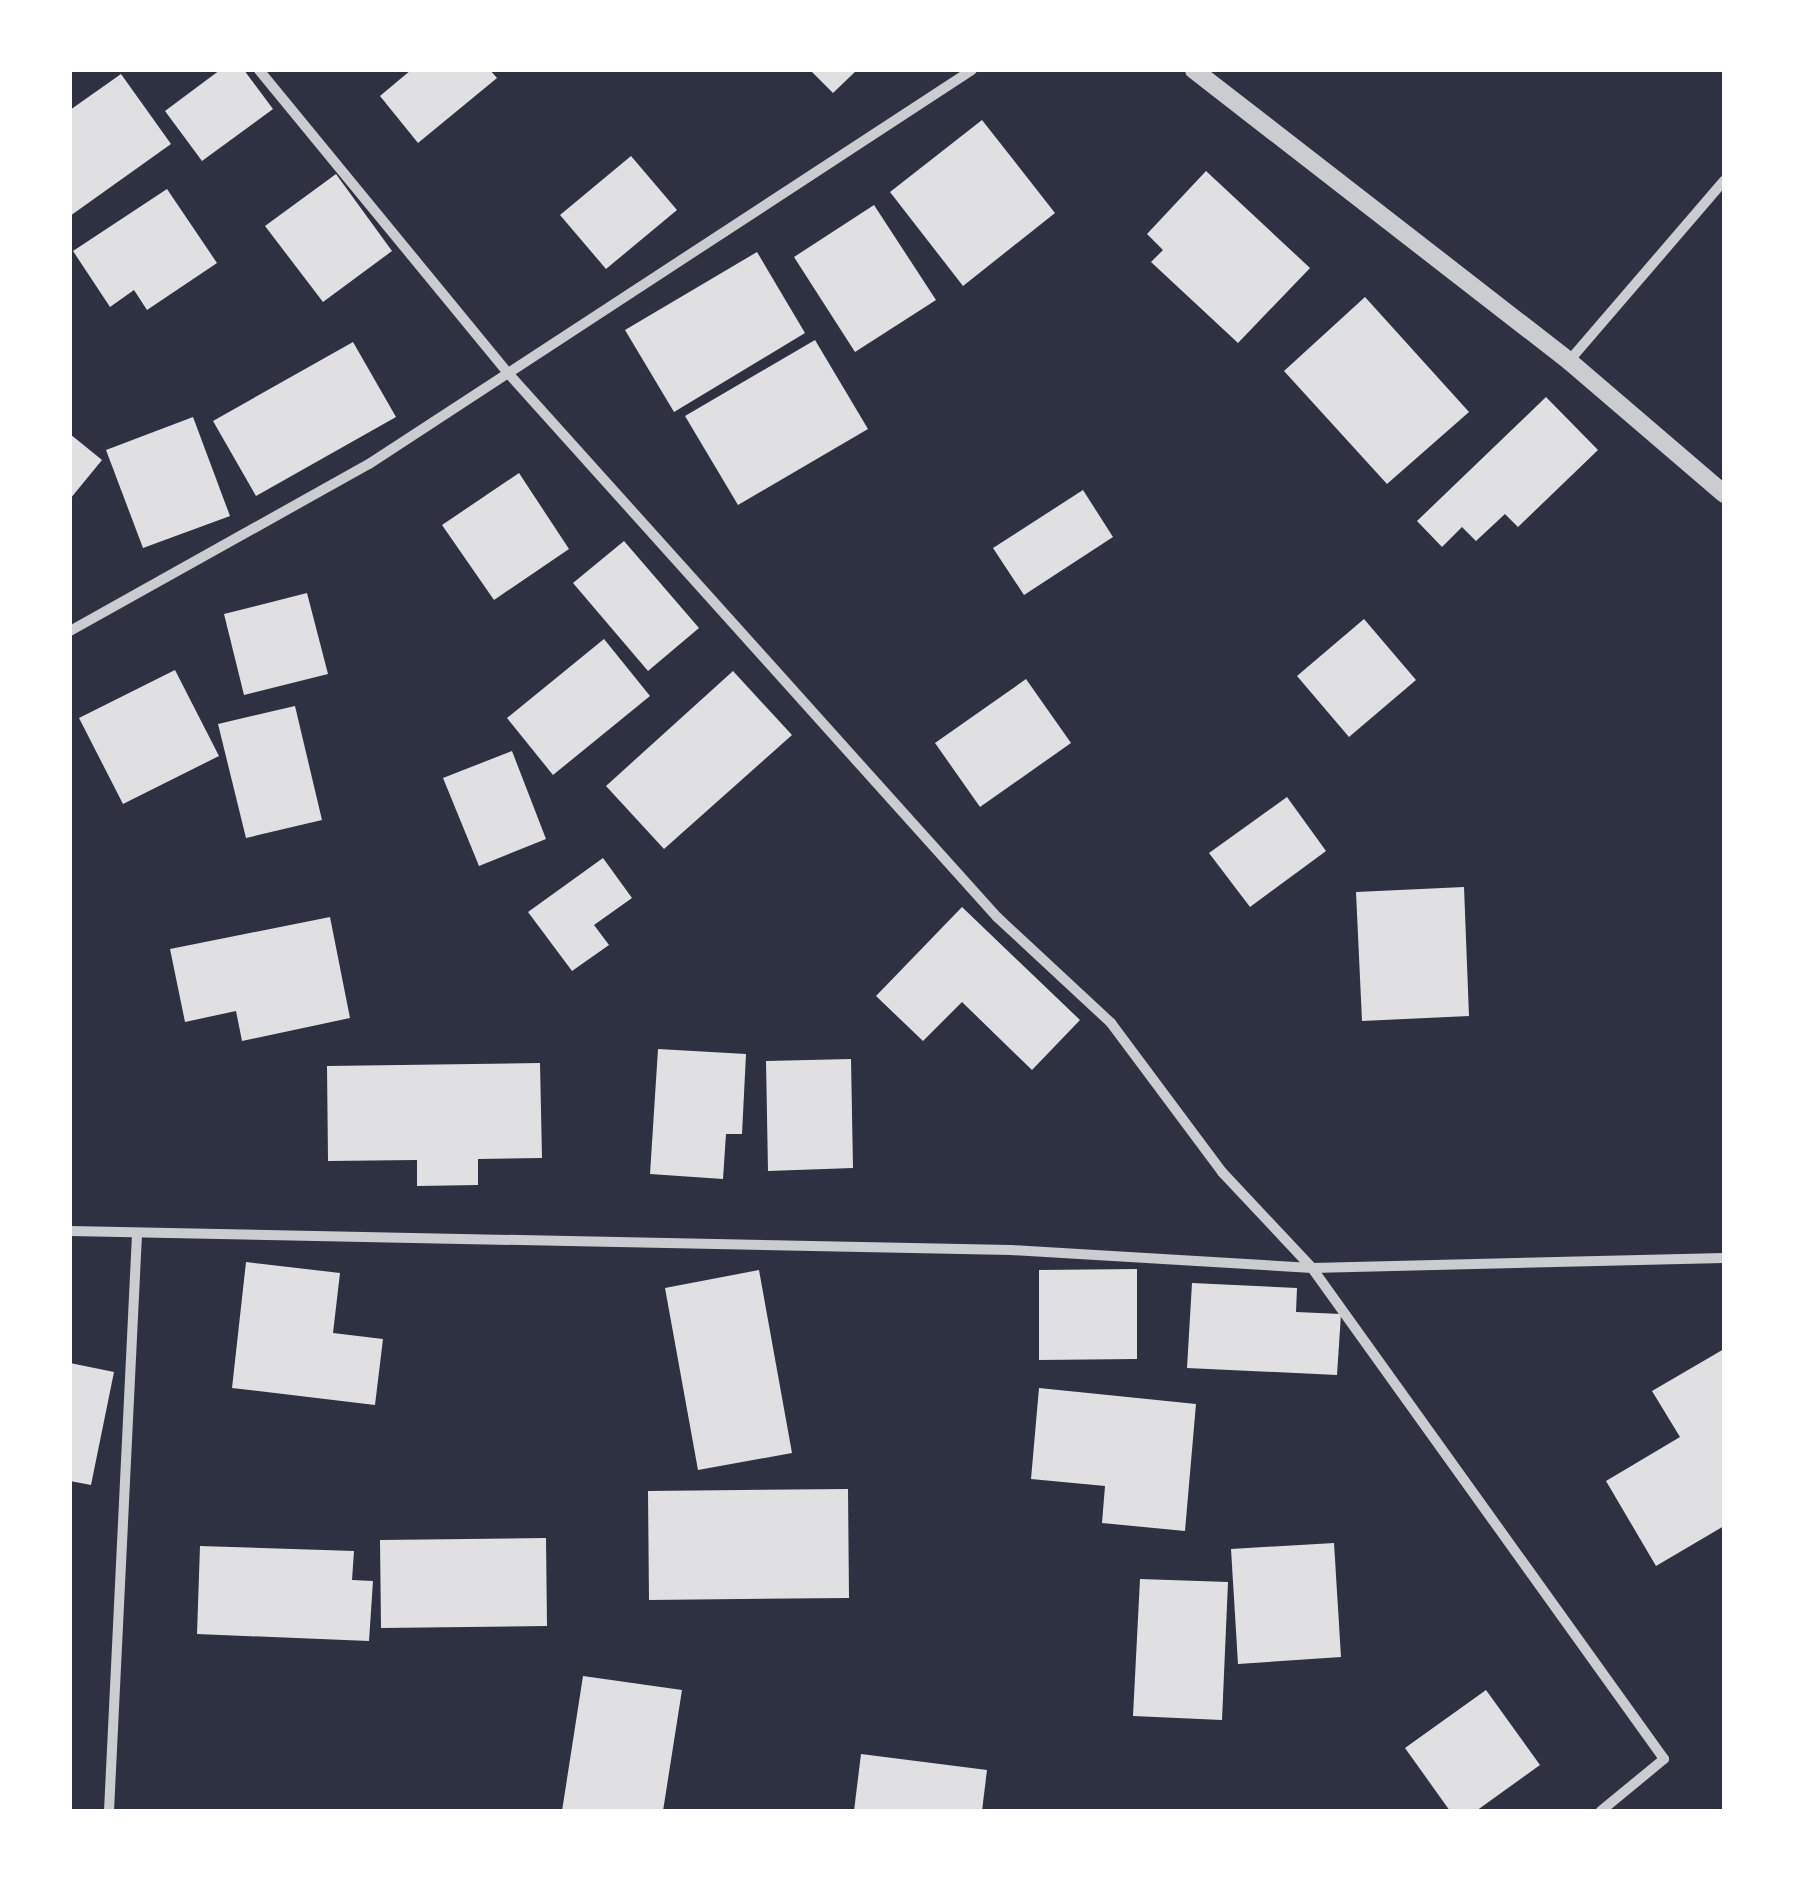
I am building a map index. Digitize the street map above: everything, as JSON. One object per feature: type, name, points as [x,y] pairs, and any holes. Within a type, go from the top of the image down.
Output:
[{"type":"street","points":[[258,70],[508,373],[998,917],[1111,1023],[1222,1172],[1312,1268],[1664,1760],[1601,1811]]},
{"type":"street","points":[[70,631],[369,464],[972,70]]},
{"type":"street","points":[[1194,70],[1569,361],[1724,494]]},
{"type":"street","points":[[1569,361],[1724,181]]},
{"type":"street","points":[[70,1231],[1011,1250],[1312,1268],[1724,1258]]},
{"type":"street","points":[[110,1811],[137,1235]]},
{"type":"building","points":[[220,70],[244,70],[273,109],[202,161],[165,111]]},
{"type":"building","points":[[411,70],[490,70],[497,78],[418,143],[380,96]]},
{"type":"building","points":[[810,70],[857,70],[833,93]]},
{"type":"building","points":[[121,74],[171,144],[70,216],[70,110]]},
{"type":"building","points":[[982,120],[1055,213],[963,286],[890,192]]},
{"type":"building","points":[[631,156],[677,210],[606,269],[560,215]]},
{"type":"building","points":[[1206,171],[1310,268],[1238,343],[1151,262],[1163,250],[1147,234]]},
{"type":"building","points":[[336,174],[392,251],[323,302],[265,226]]},
{"type":"building","points":[[167,189],[217,263],[147,310],[134,290],[110,307],[73,251]]},
{"type":"building","points":[[874,205],[936,300],[855,352],[794,257]]},
{"type":"building","points":[[757,252],[805,333],[674,412],[625,330]]},
{"type":"building","points":[[1365,297],[1469,412],[1387,484],[1284,371]]},
{"type":"building","points":[[815,340],[868,429],[738,505],[685,416]]},
{"type":"building","points":[[353,342],[396,417],[256,496],[213,421]]},
{"type":"building","points":[[1546,397],[1598,450],[1518,527],[1505,514],[1476,541],[1462,527],[1442,547],[1417,521]]},
{"type":"building","points":[[193,417],[230,516],[143,548],[106,450]]},
{"type":"building","points":[[70,434],[102,460],[70,499]]},
{"type":"building","points":[[519,473],[569,549],[494,600],[442,525]]},
{"type":"building","points":[[1083,490],[1113,537],[1024,595],[993,548]]},
{"type":"building","points":[[624,541],[699,628],[648,671],[573,583]]},
{"type":"building","points":[[307,593],[328,674],[244,695],[224,614]]},
{"type":"building","points":[[1364,619],[1416,680],[1349,737],[1297,676]]},
{"type":"building","points":[[604,639],[650,696],[553,775],[507,718]]},
{"type":"building","points":[[175,670],[219,756],[123,804],[79,718]]},
{"type":"building","points":[[733,671],[792,735],[664,849],[606,786]]},
{"type":"building","points":[[1026,679],[1071,743],[980,807],[935,743]]},
{"type":"building","points":[[295,706],[322,820],[246,838],[218,724]]},
{"type":"building","points":[[512,751],[546,839],[479,866],[443,778]]},
{"type":"building","points":[[1287,797],[1326,851],[1250,907],[1209,853]]},
{"type":"building","points":[[603,858],[632,898],[594,925],[609,945],[572,971],[528,912]]},
{"type":"building","points":[[1464,887],[1469,1016],[1362,1021],[1356,892]]},
{"type":"building","points":[[962,907],[1080,1020],[1032,1070],[962,1002],[923,1041],[876,996]]},
{"type":"building","points":[[330,917],[350,1018],[242,1041],[236,1011],[185,1022],[170,949]]},
{"type":"building","points":[[658,1049],[746,1054],[742,1134],[726,1134],[723,1179],[650,1174]]},
{"type":"building","points":[[851,1059],[853,1168],[768,1171],[766,1061]]},
{"type":"building","points":[[540,1063],[542,1158],[478,1159],[478,1185],[417,1186],[417,1160],[328,1161],[327,1066]]},
{"type":"building","points":[[246,1262],[340,1273],[333,1333],[383,1339],[375,1405],[232,1388]]},
{"type":"building","points":[[1137,1269],[1137,1359],[1039,1360],[1039,1270]]},
{"type":"building","points":[[759,1270],[792,1453],[698,1470],[665,1288]]},
{"type":"building","points":[[1192,1283],[1297,1288],[1296,1312],[1341,1314],[1337,1375],[1187,1368]]},
{"type":"building","points":[[1724,1349],[1724,1526],[1656,1566],[1606,1481],[1680,1437],[1652,1391]]},
{"type":"building","points":[[70,1363],[114,1372],[91,1485],[70,1481]]},
{"type":"building","points":[[1039,1388],[1196,1404],[1185,1531],[1102,1523],[1105,1486],[1031,1479]]},
{"type":"building","points":[[848,1489],[849,1598],[649,1600],[648,1491]]},
{"type":"building","points":[[546,1538],[547,1626],[381,1628],[380,1540]]},
{"type":"building","points":[[1334,1543],[1341,1657],[1238,1664],[1231,1549]]},
{"type":"building","points":[[200,1546],[354,1551],[352,1580],[373,1581],[369,1641],[197,1634]]},
{"type":"building","points":[[1140,1579],[1228,1582],[1222,1720],[1133,1716]]},
{"type":"building","points":[[583,1676],[682,1690],[663,1811],[562,1811]]},
{"type":"building","points":[[1486,1690],[1540,1765],[1476,1811],[1450,1811],[1405,1748]]},
{"type":"building","points":[[861,1754],[987,1770],[982,1811],[854,1811]]}]
